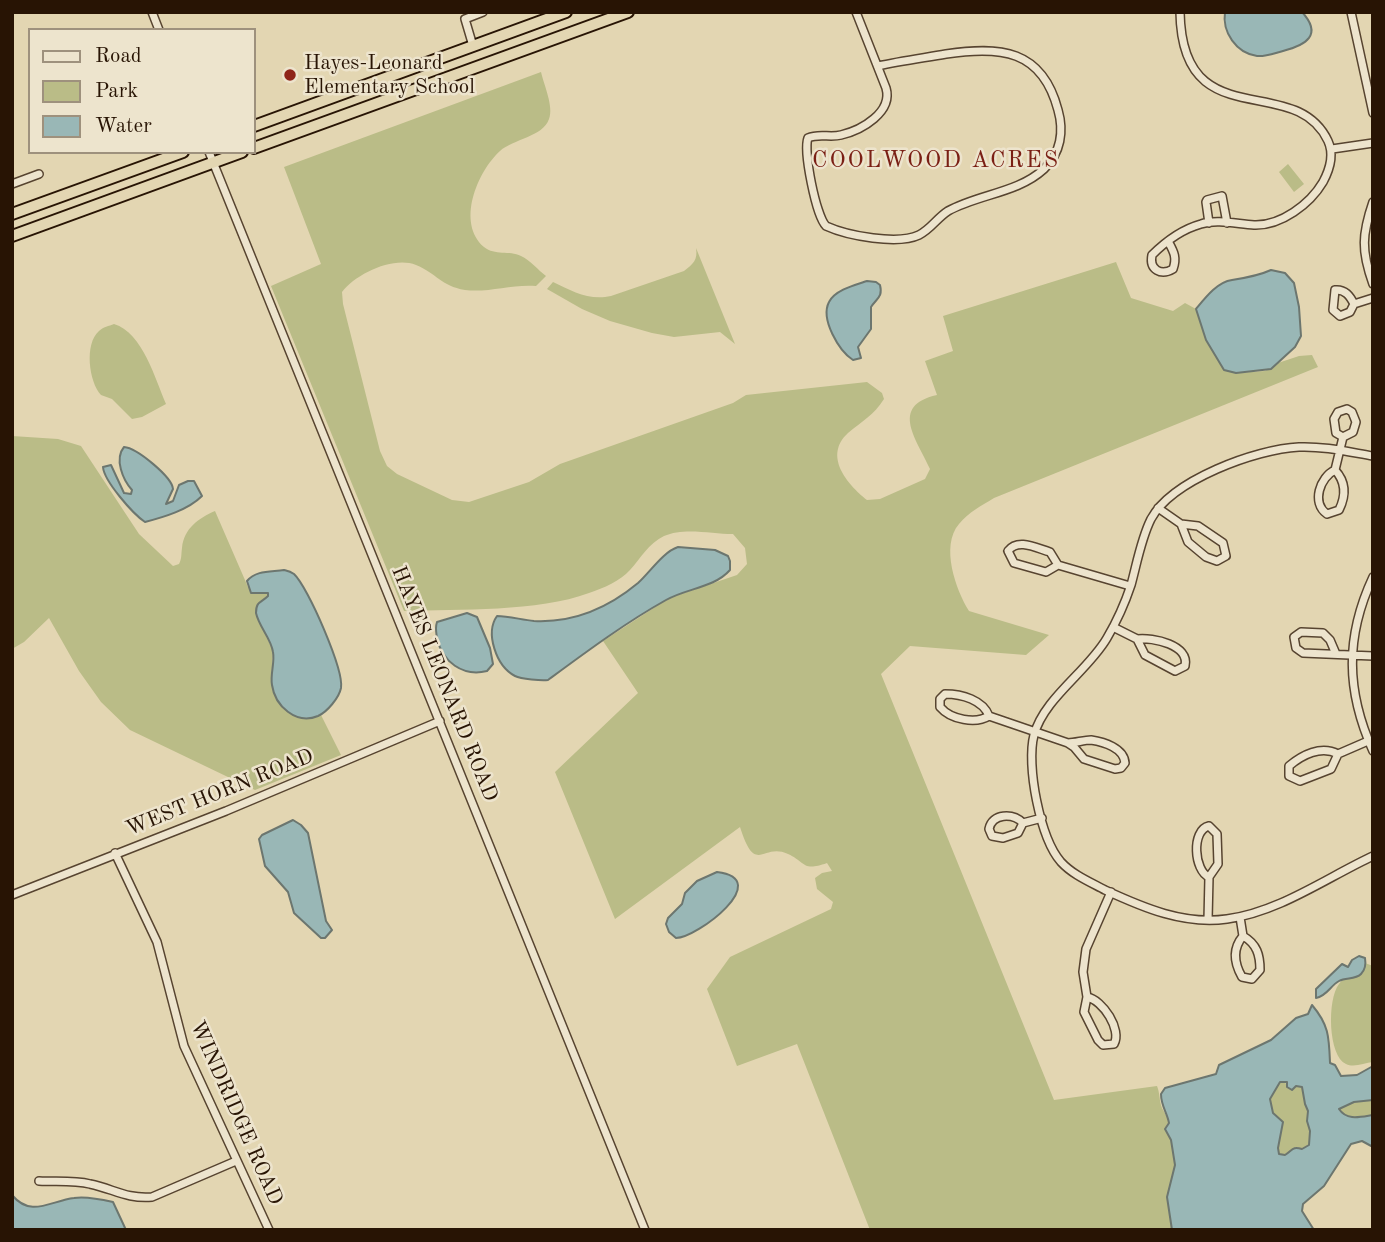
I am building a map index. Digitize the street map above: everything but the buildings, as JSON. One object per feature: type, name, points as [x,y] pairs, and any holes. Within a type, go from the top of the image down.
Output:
[{"type":"highway","points":[[256,125],[566,12]]},
{"type":"highway","points":[[256,147],[628,12]]},
{"type":"highway","points":[[12,214],[177,154]]},
{"type":"highway","points":[[12,236],[211,157],[230,154]]},
{"type":"street","points":[[473,46],[465,19],[483,12]]},
{"type":"street","points":[[856,12],[888,95],[886,107],[881,113],[843,135],[814,135],[808,138],[806,144],[822,222],[834,229],[869,237],[902,240],[911,238],[924,232],[948,212],[1029,180],[1048,166],[1058,149],[1061,124],[1056,101],[1037,69],[1022,58],[999,51],[980,50],[878,66]]},
{"type":"street","points":[[1169,243],[1183,230],[1209,223],[1258,225],[1297,211],[1317,193],[1329,172],[1332,149],[1323,130],[1311,117],[1293,109],[1216,90],[1200,77],[1188,60],[1180,12]]},
{"type":"street","points":[[1351,12],[1373,113]]},
{"type":"street","points":[[1364,78],[1373,75]]},
{"type":"street","points":[[1332,149],[1373,143]]},
{"type":"street","name":"HAYES LEONARD ROAD","points":[[211,157],[645,1230]]},
{"type":"street","points":[[12,184],[39,174]]},
{"type":"street","points":[[1209,223],[1206,202],[1222,196],[1227,223]]},
{"type":"street","points":[[1372,205],[1363,239],[1373,284]]},
{"type":"street","points":[[1354,304],[1373,298]]},
{"type":"street","points":[[1335,470],[1343,482],[1343,501],[1339,510],[1327,514],[1320,507],[1319,499],[1323,481],[1335,470],[1343,437]]},
{"type":"street","points":[[1373,456],[1297,447],[1261,454],[1188,482],[1172,494],[1158,508],[1144,536],[1130,586],[1114,626],[1096,653],[1046,711],[1035,732],[1031,764],[1049,843],[1060,860],[1074,874],[1157,912],[1208,920],[1240,917],[1266,908],[1373,856]]},
{"type":"street","points":[[1158,508],[1181,524],[1202,528],[1223,544],[1226,556],[1217,561],[1206,557],[1185,539],[1181,524]]},
{"type":"street","points":[[1058,565],[1046,572],[1014,563],[1009,551],[1012,546],[1020,544],[1050,552],[1058,565],[1130,586]]},
{"type":"street","points":[[1373,577],[1356,619],[1352,655],[1355,697],[1373,751]]},
{"type":"street","points":[[1114,626],[1137,639],[1155,638],[1182,652],[1186,660],[1185,666],[1175,671],[1150,658],[1143,652],[1137,639]]},
{"type":"street","points":[[1336,654],[1328,637],[1323,633],[1301,632],[1294,637],[1295,646],[1301,652],[1352,655],[1373,656]]},
{"type":"street","points":[[989,716],[985,706],[976,701],[951,694],[945,694],[940,699],[940,707],[946,713],[975,722],[989,716],[1068,744],[1084,759],[1115,769],[1121,768],[1125,763],[1124,754],[1120,750],[1091,740],[1068,744]]},
{"type":"street","name":"WEST HORN ROAD","points":[[12,895],[226,811],[440,721]]},
{"type":"street","points":[[1338,754],[1331,769],[1319,775],[1300,781],[1289,776],[1289,766],[1303,757],[1320,750],[1338,754],[1368,741]]},
{"type":"street","points":[[1023,823],[1014,816],[1008,816],[994,819],[989,829],[992,836],[1003,838],[1018,833],[1023,823],[1042,818]]},
{"type":"street","points":[[1208,920],[1209,877],[1218,864],[1217,834],[1209,826],[1202,828],[1198,835],[1198,864],[1204,875],[1209,877]]},
{"type":"street","name":"WINDRIDGE ROAD","points":[[115,853],[148,919],[163,963],[184,1046],[269,1230]]},
{"type":"street","points":[[1087,997],[1101,1004],[1116,1031],[1117,1040],[1114,1044],[1103,1045],[1098,1040],[1084,1012],[1087,997],[1083,972],[1086,949],[1111,892]]},
{"type":"street","points":[[1240,917],[1243,936],[1237,947],[1236,960],[1242,977],[1251,979],[1256,977],[1260,970],[1259,958],[1255,945],[1243,936]]},
{"type":"street","points":[[39,1181],[79,1182],[138,1198],[152,1197],[236,1161]]},
{"type":"green space","points":[[541,72],[549,102],[549,119],[541,130],[506,147],[492,160],[477,184],[471,225],[476,237],[488,250],[521,256],[546,276],[536,286],[465,290],[450,286],[416,265],[397,263],[366,273],[342,292],[380,451],[387,466],[397,474],[452,500],[469,502],[529,482],[560,464],[733,403],[746,395],[867,382],[882,393],[884,399],[872,414],[841,442],[838,460],[846,478],[859,493],[867,500],[880,499],[925,479],[930,469],[914,436],[910,416],[914,407],[922,400],[937,395],[925,361],[953,351],[943,316],[1116,262],[1131,298],[1173,311],[1185,303],[1196,309],[1206,340],[1224,370],[1236,373],[1265,371],[1278,363],[1312,355],[1318,367],[994,498],[971,513],[953,533],[950,556],[959,592],[969,611],[1049,635],[1026,655],[910,646],[881,674],[1054,1100],[1157,1086],[1161,1105],[1169,1121],[1165,1129],[1171,1140],[1175,1165],[1167,1197],[1172,1230],[870,1230],[797,1044],[737,1066],[707,989],[730,957],[831,909],[833,902],[817,889],[815,878],[832,871],[827,863],[808,866],[779,851],[755,854],[740,827],[615,919],[555,772],[638,693],[603,641],[669,598],[737,575],[747,564],[745,548],[733,534],[689,531],[664,536],[649,547],[617,581],[569,599],[523,607],[404,611],[271,286],[321,264],[284,167]]},
{"type":"green space","points":[[1288,164],[1304,184],[1294,192],[1279,172]]},
{"type":"green space","points":[[696,248],[735,344],[720,332],[674,337],[610,321],[547,289],[553,282],[588,296],[611,296],[684,271],[694,261]]},
{"type":"green space","points":[[114,324],[124,329],[140,347],[166,404],[142,417],[132,419],[112,399],[101,395],[91,372],[90,354],[94,337],[99,331]]},
{"type":"green space","points":[[12,436],[58,439],[81,446],[139,534],[173,566],[180,562],[183,541],[189,529],[215,511],[248,587],[258,593],[268,593],[256,613],[273,651],[271,684],[308,719],[321,715],[341,755],[255,790],[130,730],[101,702],[79,671],[49,618],[24,642],[12,649]]},
{"type":"green space","points":[[1365,963],[1373,966],[1373,1062],[1349,1065],[1340,1059],[1333,1039],[1332,1002],[1341,981],[1366,966]]},
{"type":"green space","points":[[1280,1082],[1302,1087],[1309,1111],[1309,1145],[1302,1149],[1296,1147],[1285,1155],[1279,1154],[1278,1149],[1283,1122],[1273,1113],[1270,1099]]},
{"type":"green space","points":[[1361,1100],[1373,1100],[1373,1115],[1350,1117],[1338,1109]]},
{"type":"water","points":[[1225,12],[1302,12],[1311,27],[1311,33],[1299,46],[1257,56],[1243,51],[1232,40],[1226,27]]},
{"type":"water","points":[[1271,270],[1285,273],[1294,283],[1301,336],[1295,347],[1271,369],[1236,373],[1224,370],[1206,340],[1196,309],[1221,284]]},
{"type":"water","points":[[867,281],[880,285],[881,292],[871,307],[871,329],[858,347],[861,358],[853,360],[842,350],[832,334],[827,309],[836,294]]},
{"type":"water","points":[[124,447],[145,458],[167,478],[173,489],[166,504],[173,501],[179,485],[188,481],[194,481],[202,496],[183,509],[145,522],[120,497],[103,467],[111,465],[124,493],[131,494],[132,490],[123,475],[120,463]]},
{"type":"water","points":[[678,547],[715,550],[728,556],[730,570],[716,581],[674,596],[651,609],[548,680],[518,677],[502,665],[492,640],[497,616],[549,621],[590,612],[627,592],[662,557]]},
{"type":"water","points":[[284,570],[294,574],[308,595],[331,647],[340,678],[340,692],[332,704],[318,716],[310,718],[295,716],[277,700],[272,681],[273,652],[256,613],[258,604],[268,593],[251,593],[247,581],[259,573]]},
{"type":"water","points":[[467,613],[477,617],[490,648],[493,664],[487,671],[462,670],[449,661],[440,647],[437,622]]},
{"type":"water","points":[[293,820],[308,833],[326,921],[332,930],[325,938],[321,938],[294,913],[288,892],[265,866],[259,839]]},
{"type":"water","points":[[717,872],[733,877],[738,885],[735,896],[726,908],[699,929],[676,938],[669,932],[666,924],[668,918],[682,904],[685,893],[697,881]]},
{"type":"water","points":[[1359,956],[1365,958],[1365,968],[1361,974],[1339,981],[1316,998],[1316,989],[1342,964],[1348,967],[1352,960]]},
{"type":"water","points":[[1312,1005],[1322,1019],[1328,1038],[1330,1063],[1335,1065],[1341,1076],[1357,1075],[1373,1066],[1373,1100],[1354,1102],[1339,1109],[1350,1117],[1373,1115],[1373,1147],[1362,1141],[1351,1144],[1324,1186],[1303,1204],[1302,1211],[1314,1230],[1172,1230],[1167,1197],[1175,1165],[1171,1140],[1165,1129],[1169,1123],[1161,1094],[1165,1088],[1216,1074],[1219,1065],[1271,1040],[1296,1018],[1308,1014]],"holes":[[[1280,1082],[1287,1082],[1287,1087],[1292,1090],[1296,1086],[1302,1087],[1310,1131],[1309,1145],[1302,1149],[1294,1148],[1285,1155],[1279,1154],[1278,1148],[1283,1122],[1273,1113],[1270,1099]]]},
{"type":"water","points":[[12,1195],[26,1206],[34,1207],[79,1197],[113,1202],[126,1230],[12,1230]]},
{"type":"place","name":"Hayes-Leonard Elementary School","points":[[290,75]]},
{"type":"district","name":"COOLWOOD ACRES","points":[[936,161]]}]
